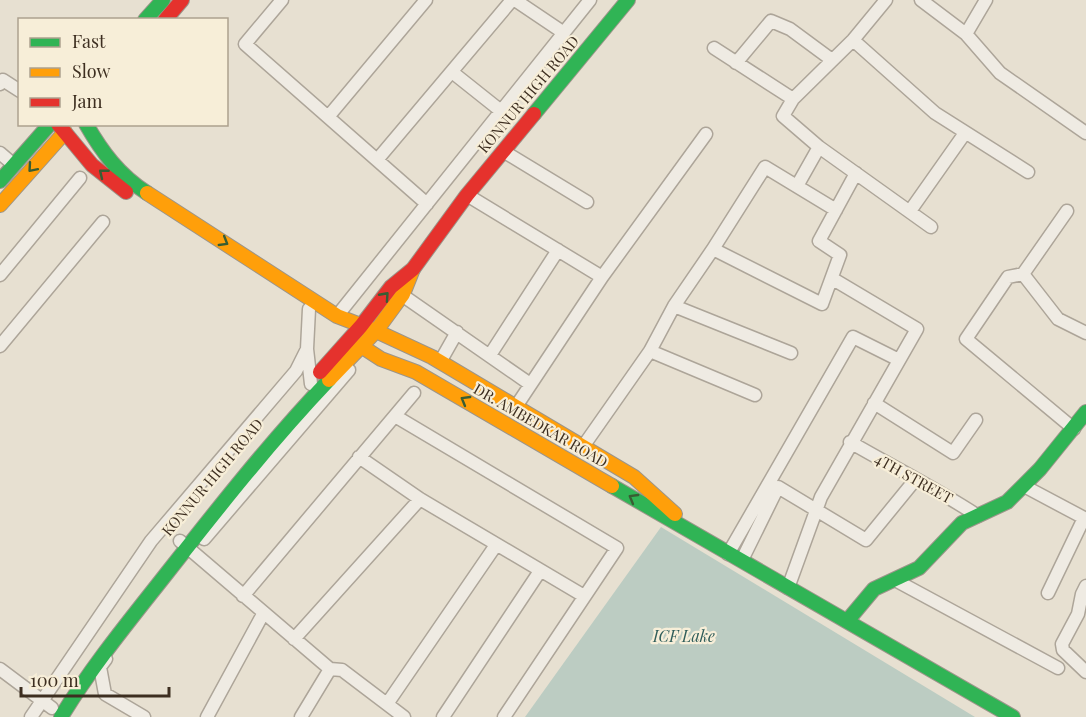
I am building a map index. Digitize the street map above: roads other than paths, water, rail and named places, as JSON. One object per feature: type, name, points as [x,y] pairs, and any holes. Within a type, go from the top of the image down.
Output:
[{"type":"main road","points":[[147,18],[163,0]]},
{"type":"main road","points":[[167,18],[182,0]]},
{"type":"main road","name":"KONNUR HIGH ROAD","points":[[355,342],[361,326],[393,287],[413,269],[467,195],[628,0]]},
{"type":"main road","points":[[0,181],[48,126]]},
{"type":"main road","name":"DR. AMBEDKAR ROAD","points":[[87,126],[103,154],[133,184],[337,316],[376,331],[441,363],[634,477],[702,538]]},
{"type":"main road","points":[[0,205],[65,127]]},
{"type":"main road","name":"DR. AMBEDKAR ROAD","points":[[65,127],[93,165],[129,194],[309,309],[381,359],[426,378],[728,554],[848,620],[950,683],[1013,717]]},
{"type":"main road","name":"KONNUR HIGH ROAD","points":[[51,711],[82,665],[186,547],[311,384],[355,342],[376,331],[402,295],[413,269]]},
{"type":"main road","points":[[186,547],[355,342]]},
{"type":"main road","points":[[848,620],[874,589],[919,568],[962,523],[1007,502],[1024,486],[1086,412]]},
{"type":"street","points":[[282,0],[245,44],[427,204]]},
{"type":"street","points":[[328,117],[426,0]]},
{"type":"street","points":[[377,160],[513,0],[564,33]]},
{"type":"street","points":[[337,316],[590,0]]},
{"type":"street","points":[[886,0],[853,40],[793,99],[783,116],[819,147],[932,227]]},
{"type":"street","points":[[921,0],[966,34],[1000,73],[1086,133]]},
{"type":"street","points":[[966,34],[986,0]]},
{"type":"street","points":[[736,63],[771,21],[790,29],[832,60]]},
{"type":"street","points":[[853,40],[935,112],[1028,172]]},
{"type":"street","points":[[714,48],[793,99]]},
{"type":"street","points":[[452,72],[501,111]]},
{"type":"street","points":[[0,84],[3,80],[18,89]]},
{"type":"street","points":[[910,211],[965,133]]},
{"type":"street","points":[[515,408],[602,278],[706,134]]},
{"type":"street","points":[[796,186],[819,147]]},
{"type":"street","points":[[503,151],[587,202]]},
{"type":"street","points":[[0,153],[14,165]]},
{"type":"street","points":[[582,448],[650,351],[674,306],[765,167],[836,210]]},
{"type":"street","points":[[713,249],[822,304],[840,255],[819,241],[856,173]]},
{"type":"street","points":[[0,275],[80,178]]},
{"type":"street","points":[[467,195],[602,278]]},
{"type":"street","points":[[1067,211],[1023,274],[1008,277],[966,339],[1074,429]]},
{"type":"street","points":[[0,346],[103,222]]},
{"type":"street","points":[[490,355],[558,250]]},
{"type":"street","points":[[1023,274],[1058,319],[1086,333]]},
{"type":"street","points":[[788,588],[817,509],[850,442],[917,329],[833,279]]},
{"type":"street","points":[[402,295],[530,384]]},
{"type":"street","points":[[674,306],[791,353]]},
{"type":"street","points":[[309,309],[307,349],[311,384]]},
{"type":"street","points":[[426,378],[441,363],[457,332]]},
{"type":"street","points":[[728,554],[853,337],[899,360]]},
{"type":"street","points":[[31,717],[51,711],[151,540],[296,371],[307,349]]},
{"type":"street","points":[[650,351],[755,395]]},
{"type":"street","points":[[144,717],[105,694],[100,667],[186,547],[358,360]]},
{"type":"street","points":[[243,596],[414,393]]},
{"type":"street","points":[[874,403],[952,453],[976,420]]},
{"type":"street","points":[[395,416],[617,548],[504,717]]},
{"type":"street","name":"4TH STREET","points":[[850,442],[915,480],[941,491],[978,516]]},
{"type":"street","points":[[359,457],[420,499],[584,596]]},
{"type":"street","points":[[742,560],[778,487],[866,540],[915,480]]},
{"type":"street","points":[[1024,486],[1085,519],[1048,592]]},
{"type":"street","points":[[294,639],[420,499]]},
{"type":"street","points":[[387,704],[496,545]]},
{"type":"street","points":[[186,547],[330,669],[342,670],[404,717]]},
{"type":"street","points":[[443,717],[540,571]]},
{"type":"street","points":[[896,580],[1058,668]]},
{"type":"street","points":[[1086,586],[1078,614],[1062,644],[1063,650],[1086,672]]},
{"type":"street","points":[[207,717],[264,614]]},
{"type":"street","points":[[0,669],[51,711]]},
{"type":"street","points":[[301,717],[330,669]]},
{"type":"water","name":"ICF Lake","points":[[661,527],[975,717],[525,717]]}]
